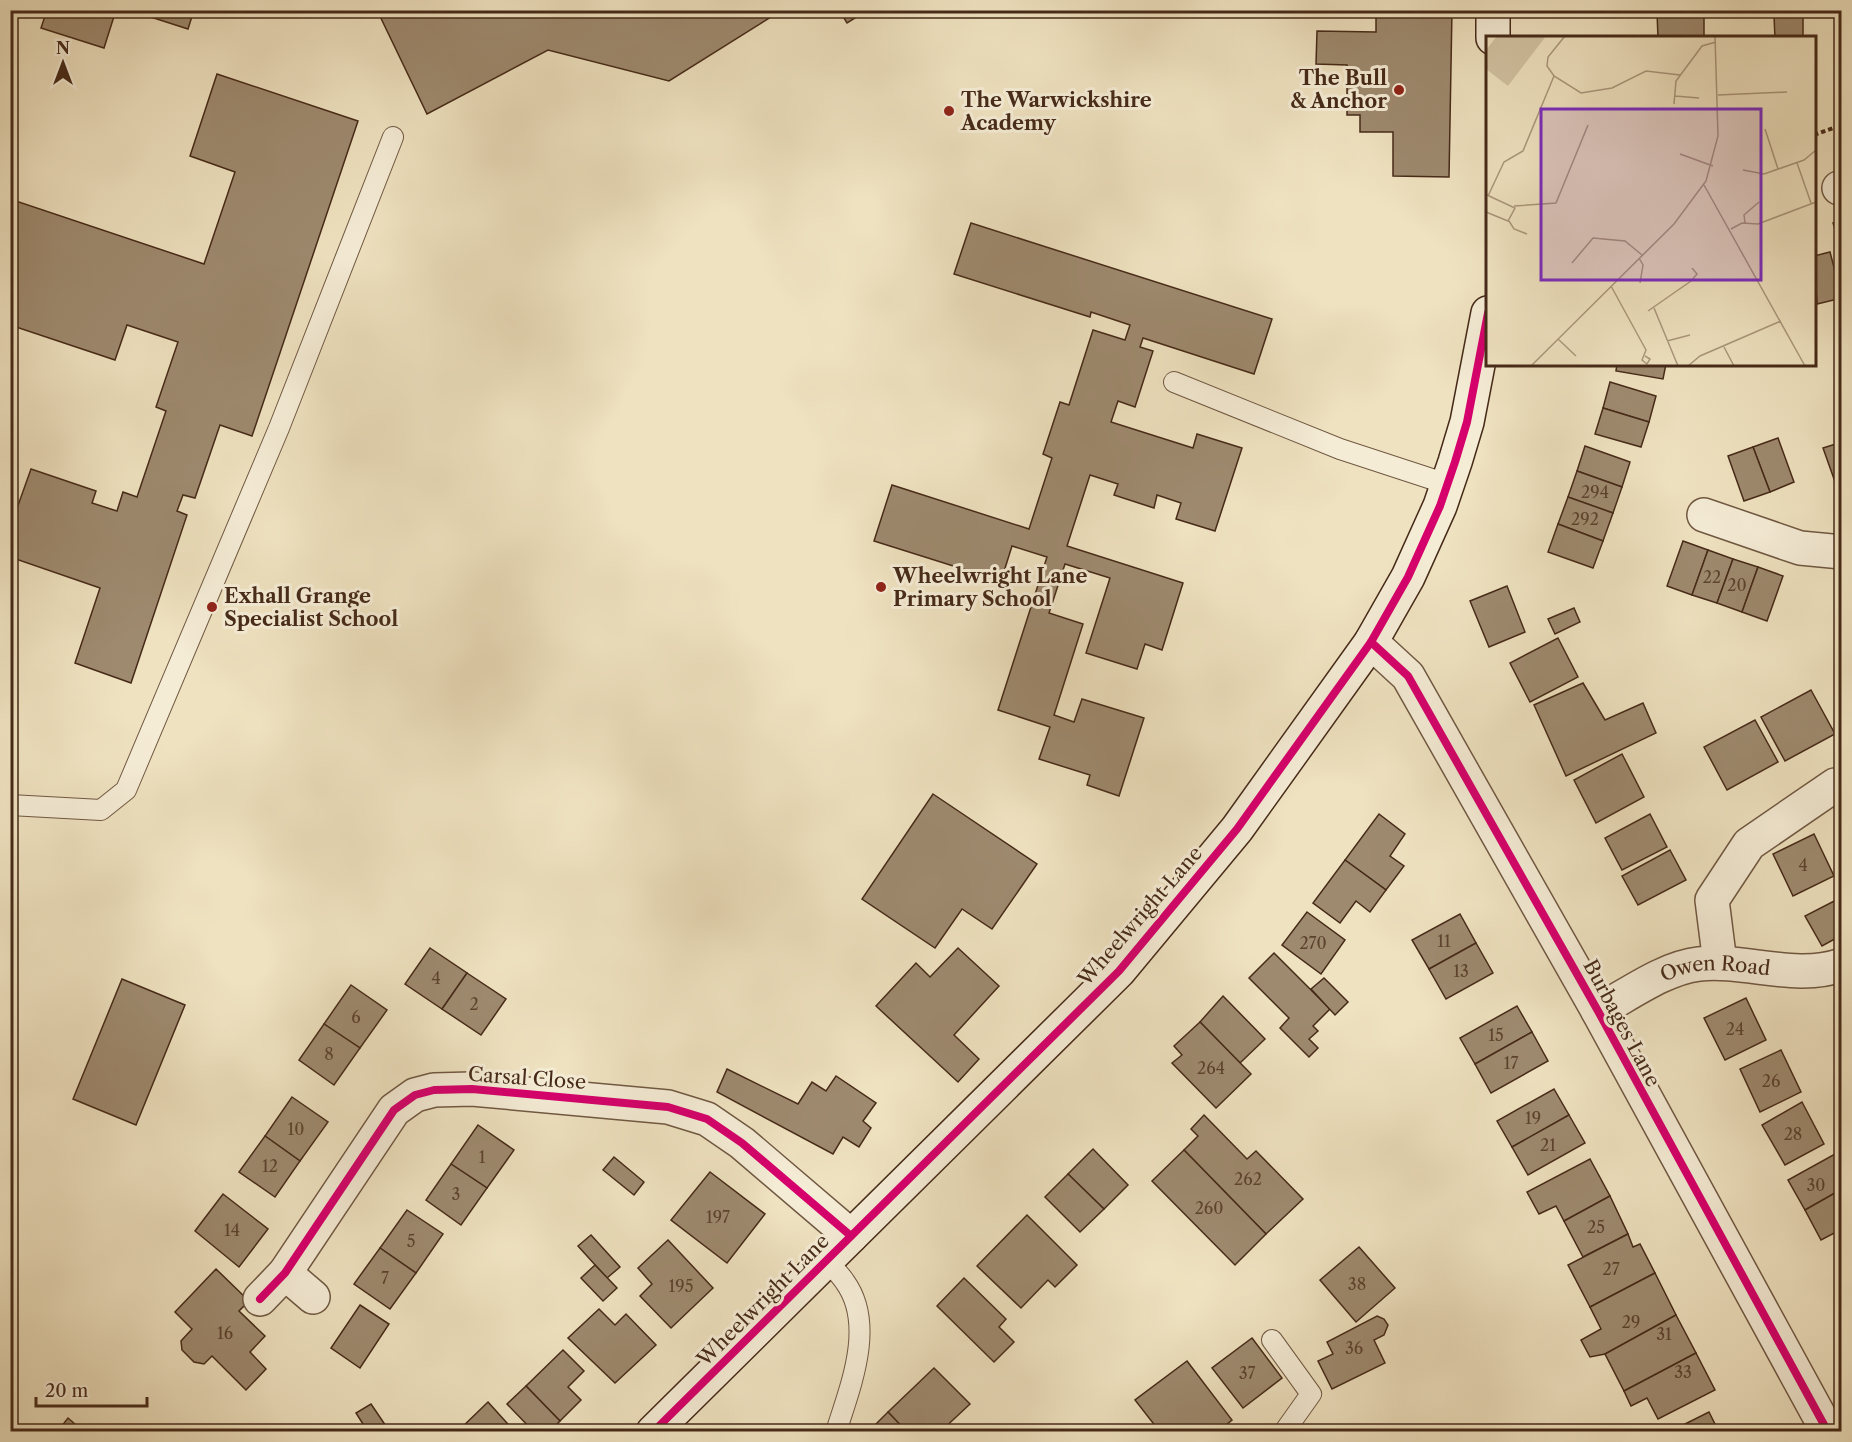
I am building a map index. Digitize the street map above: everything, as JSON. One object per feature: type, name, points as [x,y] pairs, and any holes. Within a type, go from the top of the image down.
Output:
[{"type":"street","points":[[1493,10],[1493,36]]},
{"type":"street","name":"Wheelwright Lane","points":[[653,1431],[1119,971],[1236,830],[1371,642],[1412,568],[1448,484],[1467,422],[1486,323]]},
{"type":"street","points":[[1704,515],[1800,548],[1842,552]]},
{"type":"street","name":"Burbages Lane","points":[[1371,642],[1408,676],[1598,1011],[1828,1431]]},
{"type":"street","points":[[1720,963],[1712,900],[1749,844],[1835,785]]},
{"type":"street","name":"Owen Road","points":[[1598,1011],[1668,974],[1696,965],[1720,963],[1802,971],[1827,970],[1842,965]]},
{"type":"street","name":"Carsal Close","points":[[260,1299],[285,1273],[394,1110],[415,1095],[434,1090],[472,1089],[615,1101],[668,1107],[707,1119],[742,1143],[851,1236]]},
{"type":"street","points":[[285,1273],[313,1297]]},
{"type":"lane","points":[[10,806],[101,810],[126,790],[279,428],[393,137]]},
{"type":"lane","points":[[1174,382],[1340,449],[1448,484]]},
{"type":"lane","points":[[826,1260],[846,1283],[858,1315],[858,1355],[836,1431]]},
{"type":"lane","points":[[1272,1340],[1311,1394],[1284,1431]]},
{"type":"path","points":[[1816,135],[1842,125]]},
{"type":"building","points":[[47,10],[116,10],[104,48],[41,28]]},
{"type":"building","points":[[129,10],[194,10],[188,29]]},
{"type":"building","points":[[377,10],[782,10],[669,81],[548,50],[427,114]]},
{"type":"building","points":[[839,10],[868,10],[847,23]]},
{"type":"building","name":"The Bull & Anchor","points":[[1393,10],[1452,10],[1449,177],[1393,176],[1393,132],[1360,132],[1360,115],[1347,115],[1347,65],[1316,64],[1317,31],[1376,32],[1376,15],[1393,15]]},
{"type":"building","points":[[1704,11],[1704,36],[1658,36],[1657,12]]},
{"type":"building","points":[[1803,15],[1803,36],[1775,36],[1774,16]]},
{"type":"building","points":[[217,74],[358,121],[252,436],[220,425],[195,498],[183,495],[177,511],[187,515],[131,683],[75,663],[100,588],[10,557],[10,528],[31,469],[96,491],[92,503],[117,511],[123,492],[137,497],[166,411],[156,407],[178,342],[127,325],[115,360],[10,325],[10,199],[204,264],[235,172],[190,156]]},
{"type":"building","points":[[1842,220],[1842,249],[1833,223]]},
{"type":"building","name":"Wheelwright Lane Primary School","points":[[971,223],[1272,319],[1254,374],[1143,338],[1140,347],[1153,351],[1135,407],[1118,401],[1111,422],[1193,448],[1197,434],[1242,448],[1215,531],[1176,519],[1181,503],[1157,495],[1154,508],[1114,495],[1118,484],[1090,475],[1067,546],[1183,583],[1162,650],[1145,644],[1137,669],[1086,653],[1110,578],[1065,564],[1049,613],[1083,624],[1054,715],[1074,722],[1082,699],[1144,718],[1119,796],[1087,785],[1090,775],[1039,759],[1050,727],[998,710],[1047,557],[1012,546],[1001,581],[874,541],[892,485],[1029,529],[1052,458],[1043,454],[1060,402],[1069,405],[1093,330],[1125,340],[1130,325],[1091,312],[1090,317],[954,274]]},
{"type":"building","points":[[1830,252],[1842,298],[1817,304],[1816,256]]},
{"type":"building","points":[[1617,366],[1666,366],[1663,379],[1616,371]]},
{"type":"building","points":[[1610,382],[1656,396],[1649,422],[1603,408]]},
{"type":"building","points":[[1603,408],[1649,422],[1641,447],[1595,434]]},
{"type":"building","points":[[1778,438],[1794,482],[1770,492],[1753,447]]},
{"type":"building","points":[[1842,442],[1842,492],[1839,493],[1823,448]]},
{"type":"building","points":[[1585,446],[1630,462],[1622,487],[1577,471]]},
{"type":"building","points":[[1753,447],[1770,492],[1744,501],[1728,456]]},
{"type":"building","points":[[1577,471],[1622,487],[1613,513],[1568,497]]},
{"type":"building","points":[[1568,497],[1613,513],[1603,541],[1558,524]]},
{"type":"building","points":[[1558,524],[1603,541],[1593,568],[1548,552]]},
{"type":"building","points":[[1683,541],[1708,550],[1692,595],[1667,586]]},
{"type":"building","points":[[1708,550],[1733,559],[1717,603],[1692,595]]},
{"type":"building","points":[[1733,559],[1758,567],[1742,612],[1717,603]]},
{"type":"building","points":[[1758,567],[1783,576],[1767,621],[1742,612]]},
{"type":"building","points":[[1507,586],[1525,632],[1489,647],[1470,601]]},
{"type":"building","points":[[1574,608],[1580,622],[1555,634],[1548,619]]},
{"type":"building","points":[[1842,634],[1842,654],[1835,636]]},
{"type":"building","points":[[1558,638],[1578,677],[1530,702],[1510,663]]},
{"type":"building","points":[[1583,683],[1605,720],[1643,703],[1656,733],[1566,776],[1534,705]]},
{"type":"building","points":[[1811,690],[1835,734],[1785,761],[1761,717]]},
{"type":"building","points":[[1755,720],[1778,762],[1727,790],[1704,747]]},
{"type":"building","points":[[1622,754],[1644,797],[1596,823],[1574,780]]},
{"type":"building","points":[[933,794],[1037,864],[992,929],[962,909],[935,948],[862,899]]},
{"type":"building","points":[[1379,814],[1405,834],[1390,856],[1404,866],[1386,890],[1345,860]]},
{"type":"building","points":[[1650,814],[1667,847],[1622,870],[1605,838]]},
{"type":"building","points":[[1814,834],[1834,876],[1793,896],[1773,854]]},
{"type":"building","points":[[1670,850],[1686,880],[1638,905],[1622,876]]},
{"type":"building","points":[[1345,860],[1386,890],[1370,912],[1356,901],[1340,923],[1313,903]]},
{"type":"building","points":[[1842,897],[1842,935],[1822,946],[1805,916]]},
{"type":"building","points":[[1307,912],[1345,940],[1321,974],[1282,945]]},
{"type":"building","points":[[1460,914],[1476,943],[1429,969],[1412,940]]},
{"type":"building","points":[[1476,943],[1493,973],[1446,999],[1429,969]]},
{"type":"building","points":[[430,948],[467,973],[442,1009],[405,984]]},
{"type":"building","points":[[958,948],[999,986],[954,1035],[979,1059],[958,1082],[876,1006],[916,963],[930,977]]},
{"type":"building","points":[[1274,953],[1330,1009],[1313,1026],[1318,1031],[1309,1039],[1318,1048],[1309,1057],[1280,1028],[1289,1018],[1249,978]]},
{"type":"building","points":[[467,973],[506,999],[481,1035],[442,1009]]},
{"type":"building","points":[[1324,978],[1348,1002],[1335,1015],[1311,989]]},
{"type":"building","points":[[122,979],[185,1005],[136,1125],[73,1099]]},
{"type":"building","points":[[351,985],[387,1010],[360,1048],[324,1024]]},
{"type":"building","points":[[1223,996],[1265,1039],[1240,1063],[1200,1022]]},
{"type":"building","points":[[1746,998],[1766,1040],[1725,1060],[1704,1018]]},
{"type":"building","points":[[1517,1006],[1532,1032],[1475,1064],[1460,1038]]},
{"type":"building","points":[[1200,1022],[1251,1074],[1216,1108],[1172,1063],[1182,1055],[1174,1046]]},
{"type":"building","points":[[324,1024],[360,1048],[334,1085],[299,1060]]},
{"type":"building","points":[[1532,1032],[1548,1061],[1491,1093],[1475,1064]]},
{"type":"building","points":[[1781,1050],[1801,1092],[1760,1112],[1740,1069]]},
{"type":"building","points":[[727,1069],[798,1104],[812,1082],[826,1091],[836,1076],[876,1103],[863,1121],[871,1128],[859,1147],[843,1137],[833,1154],[717,1092]]},
{"type":"building","points":[[1554,1089],[1569,1115],[1512,1147],[1497,1121]]},
{"type":"building","points":[[292,1097],[328,1122],[300,1161],[265,1136]]},
{"type":"building","points":[[1802,1102],[1824,1144],[1785,1165],[1762,1125]]},
{"type":"building","points":[[1204,1115],[1247,1159],[1256,1151],[1303,1199],[1266,1234],[1184,1150],[1198,1136],[1191,1129]]},
{"type":"building","points":[[1569,1115],[1585,1143],[1528,1175],[1512,1147]]},
{"type":"building","points":[[478,1125],[514,1150],[487,1188],[451,1164]]},
{"type":"building","points":[[265,1136],[300,1161],[275,1197],[239,1172]]},
{"type":"building","points":[[1093,1149],[1128,1185],[1104,1209],[1068,1174]]},
{"type":"building","points":[[1184,1150],[1266,1234],[1235,1265],[1152,1181]]},
{"type":"building","points":[[1835,1154],[1842,1166],[1842,1189],[1805,1210],[1788,1180]]},
{"type":"building","points":[[614,1157],[644,1182],[634,1195],[603,1170]]},
{"type":"building","points":[[1590,1159],[1610,1196],[1564,1221],[1556,1206],[1539,1214],[1527,1192]]},
{"type":"building","points":[[451,1164],[487,1188],[461,1225],[426,1200]]},
{"type":"building","points":[[710,1172],[765,1214],[727,1263],[671,1220]]},
{"type":"building","points":[[1068,1174],[1104,1209],[1080,1232],[1045,1197]]},
{"type":"building","points":[[1842,1189],[1842,1229],[1821,1240],[1805,1210]]},
{"type":"building","points":[[223,1194],[268,1229],[239,1267],[195,1231]]},
{"type":"building","points":[[1610,1196],[1628,1234],[1583,1257],[1564,1221]]},
{"type":"building","points":[[407,1210],[443,1234],[416,1273],[380,1248]]},
{"type":"building","points":[[1027,1215],[1077,1265],[1055,1287],[1048,1280],[1021,1308],[977,1266]]},
{"type":"building","points":[[1628,1234],[1633,1247],[1640,1244],[1655,1273],[1590,1307],[1568,1265]]},
{"type":"building","points":[[591,1235],[620,1267],[607,1278],[578,1246]]},
{"type":"building","points":[[668,1240],[713,1288],[671,1328],[640,1296],[652,1284],[638,1268]]},
{"type":"building","points":[[1359,1247],[1395,1288],[1356,1322],[1320,1280]]},
{"type":"building","points":[[380,1248],[416,1273],[390,1309],[354,1284]]},
{"type":"building","points":[[595,1265],[617,1288],[603,1301],[581,1278]]},
{"type":"building","points":[[216,1269],[249,1301],[239,1311],[265,1336],[250,1352],[266,1369],[246,1390],[212,1356],[204,1364],[194,1362],[182,1350],[181,1341],[192,1329],[175,1312]]},
{"type":"building","points":[[1655,1273],[1676,1315],[1605,1354],[1590,1357],[1581,1340],[1601,1329],[1590,1307]]},
{"type":"building","points":[[964,1278],[1006,1319],[999,1327],[1014,1342],[994,1362],[937,1306]]},
{"type":"building","points":[[360,1305],[389,1324],[360,1368],[331,1348]]},
{"type":"building","points":[[599,1309],[615,1325],[626,1314],[656,1345],[615,1383],[568,1338]]},
{"type":"building","points":[[1676,1315],[1696,1353],[1624,1391],[1605,1354]]},
{"type":"building","points":[[1377,1316],[1384,1319],[1388,1325],[1384,1335],[1374,1340],[1385,1363],[1332,1389],[1318,1361],[1333,1354],[1327,1342]]},
{"type":"building","points":[[1252,1338],[1282,1378],[1243,1408],[1212,1368]]},
{"type":"building","points":[[563,1350],[584,1371],[568,1387],[581,1400],[560,1421],[526,1386]]},
{"type":"building","points":[[1696,1353],[1715,1390],[1658,1419],[1647,1398],[1631,1406],[1624,1391]]},
{"type":"building","points":[[1187,1361],[1232,1420],[1217,1432],[1160,1432],[1135,1400]]},
{"type":"building","points":[[934,1368],[970,1404],[940,1432],[907,1432],[888,1412]]},
{"type":"building","points":[[526,1386],[560,1421],[549,1432],[534,1432],[507,1404]]},
{"type":"building","points":[[488,1402],[515,1432],[457,1432]]},
{"type":"building","points":[[371,1404],[390,1432],[368,1432],[356,1413]]},
{"type":"building","points":[[888,1412],[907,1432],[868,1432]]},
{"type":"building","points":[[1709,1412],[1719,1432],[1669,1432]]},
{"type":"building","points":[[68,1418],[84,1432],[57,1432]]},
{"type":"cycle path","points":[[653,1432],[1119,971],[1237,829],[1371,642],[1408,577],[1440,506],[1455,462],[1467,422],[1486,323]]},
{"type":"cycle path","points":[[1371,642],[1408,676],[1598,1011],[1828,1432]]},
{"type":"cycle path","points":[[260,1299],[285,1273],[394,1110],[415,1095],[434,1090],[472,1089],[668,1107],[707,1119],[742,1143],[851,1236]]},
{"type":"place","name":"The Bull & Anchor","points":[[1399,90]]},
{"type":"place","name":"The Warwickshire Academy","points":[[949,111]]},
{"type":"place","name":"Wheelwright Lane Primary School","points":[[881,587]]},
{"type":"place","name":"Exhall Grange Specialist School","points":[[212,607]]}]
